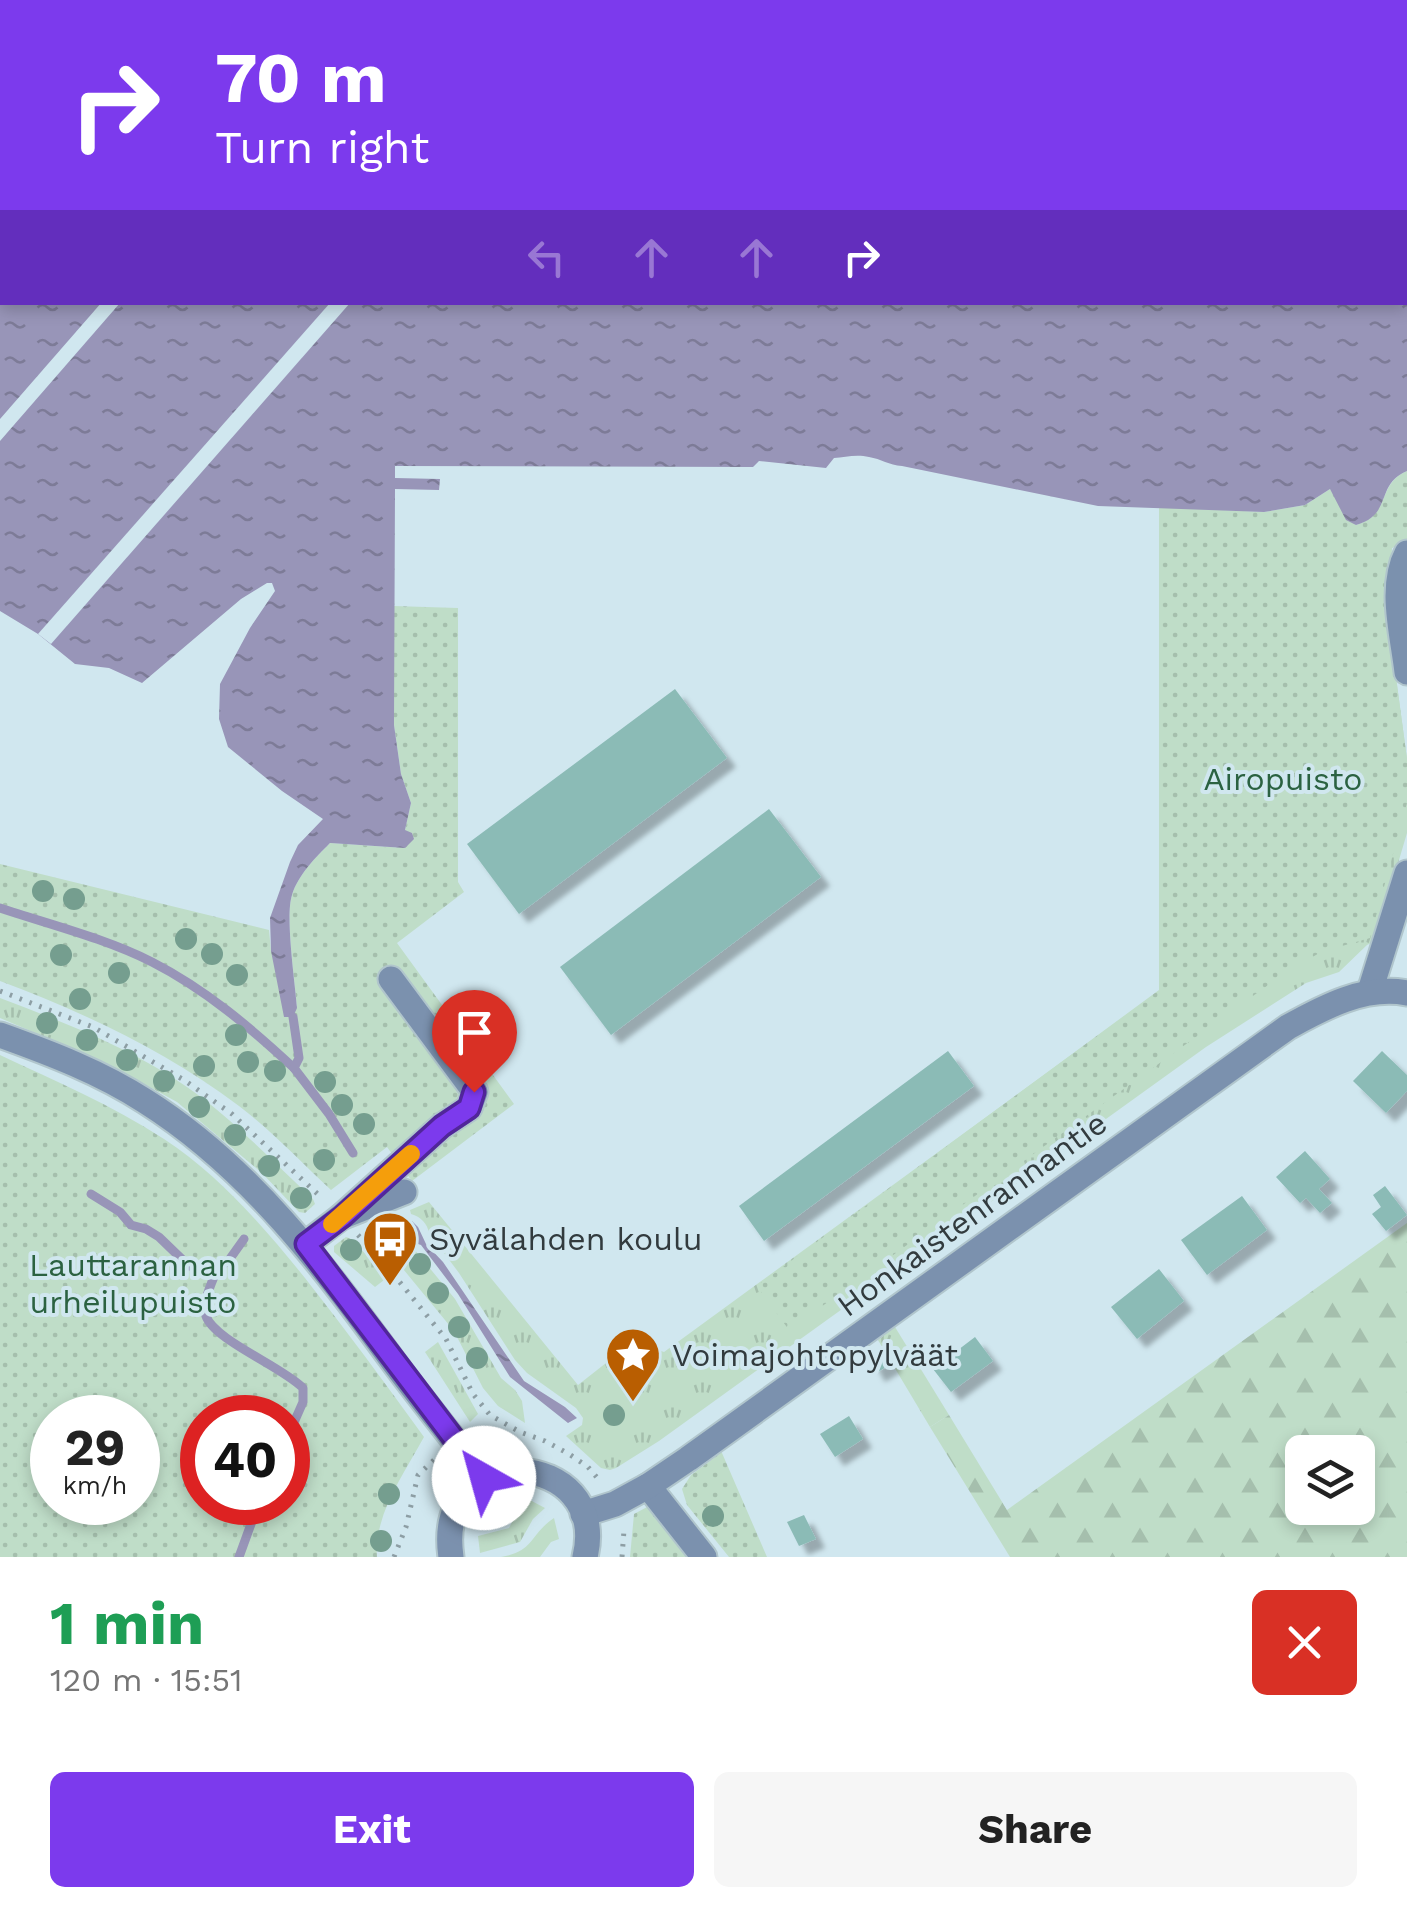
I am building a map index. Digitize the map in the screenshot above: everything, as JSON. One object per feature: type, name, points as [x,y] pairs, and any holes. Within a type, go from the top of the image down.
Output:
[{"type":"street","points":[[1407,553],[1401,564],[1398,598],[1407,672]]},
{"type":"street","points":[[1370,991],[1407,874]]},
{"type":"street","points":[[350,1226],[442,1126],[469,1108],[474,1092],[391,978]]},
{"type":"street","name":"Honkaistenrannantie","points":[[583,1514],[615,1504],[648,1486],[1288,1026],[1320,1009],[1370,991],[1407,993]]},
{"type":"street","points":[[0,1034],[94,1073],[158,1110],[240,1174],[306,1244],[484,1478]]},
{"type":"street","points":[[306,1244],[350,1226],[404,1192]]},
{"type":"street","points":[[450,1557],[450,1521],[464,1495],[484,1478],[516,1469],[549,1476],[575,1498],[587,1530],[585,1557]]},
{"type":"street","points":[[648,1486],[704,1557]]},
{"type":"path","points":[[0,991],[92,1027],[184,1080],[232,1114],[321,1197]]},
{"type":"path","points":[[350,1226],[446,1339],[473,1394],[490,1416],[569,1454],[604,1485],[624,1526],[622,1557]]},
{"type":"path","points":[[394,1557],[406,1527],[418,1475],[426,1466]]},
{"type":"green space","name":"Airopuisto","points":[[1407,471],[1407,539],[1392,548],[1388,618],[1407,759],[1407,833],[1375,941],[1339,972],[1306,983],[1206,1047],[659,1441],[616,1468],[601,1468],[566,1436],[582,1425],[583,1418],[576,1408],[515,1360],[425,1223],[410,1210],[429,1202],[578,1385],[634,1341],[664,1352],[1159,991],[1159,862],[1353,674]]},
{"type":"green space","name":"Airopuisto","points":[[1407,471],[1407,539],[1392,548],[1388,618],[1407,759],[1407,803],[1370,938],[1321,952],[1282,975],[789,1330],[757,1286],[1159,990],[1159,507],[1264,512],[1305,505],[1330,489],[1356,525],[1375,514],[1391,483]]},
{"type":"green space","points":[[394,606],[458,608],[458,882],[464,892],[397,943],[514,1104],[412,1181],[387,1147],[331,1190],[275,1136],[212,1086],[93,1020],[0,981],[0,864],[269,930],[271,951],[297,1008],[290,905],[303,873],[330,843],[405,848],[411,803],[401,774],[394,725]]},
{"type":"green space","points":[[0,998],[120,1048],[187,1087],[236,1126],[315,1204],[305,1213],[299,1212],[262,1173],[177,1102],[104,1062],[0,1018]]},
{"type":"green space","name":"Lauttarannan urheilupuisto","points":[[0,1055],[83,1094],[184,1153],[257,1221],[365,1357],[424,1437],[385,1510],[377,1557],[0,1557]]},
{"type":"green space","points":[[395,1217],[396,1227],[455,1299],[501,1378],[522,1401],[525,1423],[498,1406],[483,1388],[454,1331],[369,1233],[370,1226]]},
{"type":"green space","points":[[1407,1223],[1407,1557],[1010,1557],[930,1427],[949,1415],[1007,1510]]},
{"type":"green space","points":[[346,1237],[388,1277],[375,1287],[334,1252],[334,1246]]},
{"type":"green space","points":[[895,1327],[949,1415],[930,1427],[878,1340]]},
{"type":"green space","points":[[438,1342],[478,1414],[470,1422],[425,1352]]},
{"type":"green space","points":[[722,1452],[767,1557],[729,1557],[687,1505],[682,1489],[691,1475]]},
{"type":"green space","points":[[528,1499],[545,1508],[533,1519],[520,1542],[480,1553],[478,1536],[509,1528]]},
{"type":"green space","points":[[649,1506],[691,1557],[630,1557],[634,1514]]},
{"type":"green space","points":[[554,1518],[559,1539],[551,1542],[540,1557],[501,1557],[526,1547]]},
{"type":"water","points":[[0,305],[1407,305],[1407,471],[1391,484],[1375,514],[1356,525],[1346,520],[1330,489],[1305,505],[1264,512],[1098,506],[860,456],[834,458],[826,468],[759,461],[753,467],[395,466],[395,478],[440,479],[439,490],[395,489],[394,725],[401,774],[411,803],[405,830],[414,839],[405,848],[330,843],[303,873],[290,905],[297,1008],[293,1017],[284,1017],[271,951],[270,918],[298,845],[323,819],[228,747],[219,719],[220,684],[275,591],[272,583],[241,599],[142,683],[109,668],[75,664],[38,634],[0,611]]},
{"type":"water","points":[[412,1221],[524,1381],[577,1418],[568,1423],[510,1377],[458,1294],[403,1227]]},
{"type":"pier","points":[[99,305],[118,305],[0,441],[0,419]]},
{"type":"pier","points":[[328,305],[348,305],[51,644],[38,634]]},
{"type":"building","points":[[675,689],[727,758],[519,914],[467,844]]},
{"type":"building","points":[[769,809],[821,877],[611,1035],[560,967]]},
{"type":"building","points":[[948,1051],[974,1086],[764,1241],[739,1206]]},
{"type":"building","points":[[1382,1051],[1407,1075],[1407,1091],[1386,1113],[1353,1081]]},
{"type":"building","points":[[1305,1151],[1330,1179],[1319,1189],[1332,1203],[1320,1213],[1306,1198],[1300,1203],[1276,1177]]},
{"type":"building","points":[[1385,1186],[1407,1215],[1386,1231],[1372,1214],[1381,1207],[1373,1195]]},
{"type":"building","points":[[1242,1196],[1267,1230],[1207,1275],[1181,1240]]},
{"type":"building","points":[[1159,1269],[1184,1301],[1137,1339],[1111,1307]]},
{"type":"building","points":[[975,1337],[993,1361],[951,1392],[933,1369]]},
{"type":"building","points":[[885,1350],[893,1363],[876,1373],[869,1360]]},
{"type":"building","points":[[849,1416],[863,1439],[835,1457],[820,1434]]},
{"type":"building","points":[[804,1515],[816,1539],[799,1546],[787,1522]]},
{"type":"waterway","points":[[0,908],[152,962],[227,1010],[294,1068]]},
{"type":"waterway","points":[[293,1017],[299,1058],[294,1068],[353,1153]]},
{"type":"waterway","points":[[91,1194],[120,1212],[131,1225],[159,1237],[189,1266],[217,1269],[244,1239]]},
{"type":"waterway","points":[[217,1269],[205,1304],[212,1325],[293,1380],[303,1388],[303,1395]]},
{"type":"waterway","points":[[239,1557],[251,1525]]},
{"type":"slow traffic","points":[[332,1224],[411,1154]]},
{"type":"place","name":"Syvälahden koulu","points":[[390,1288]]},
{"type":"place","name":"Voimajohtopylväät","points":[[633,1404]]},
{"type":"route","points":[[474,1092],[469,1108],[442,1126],[342,1217],[306,1244],[484,1478]]}]
